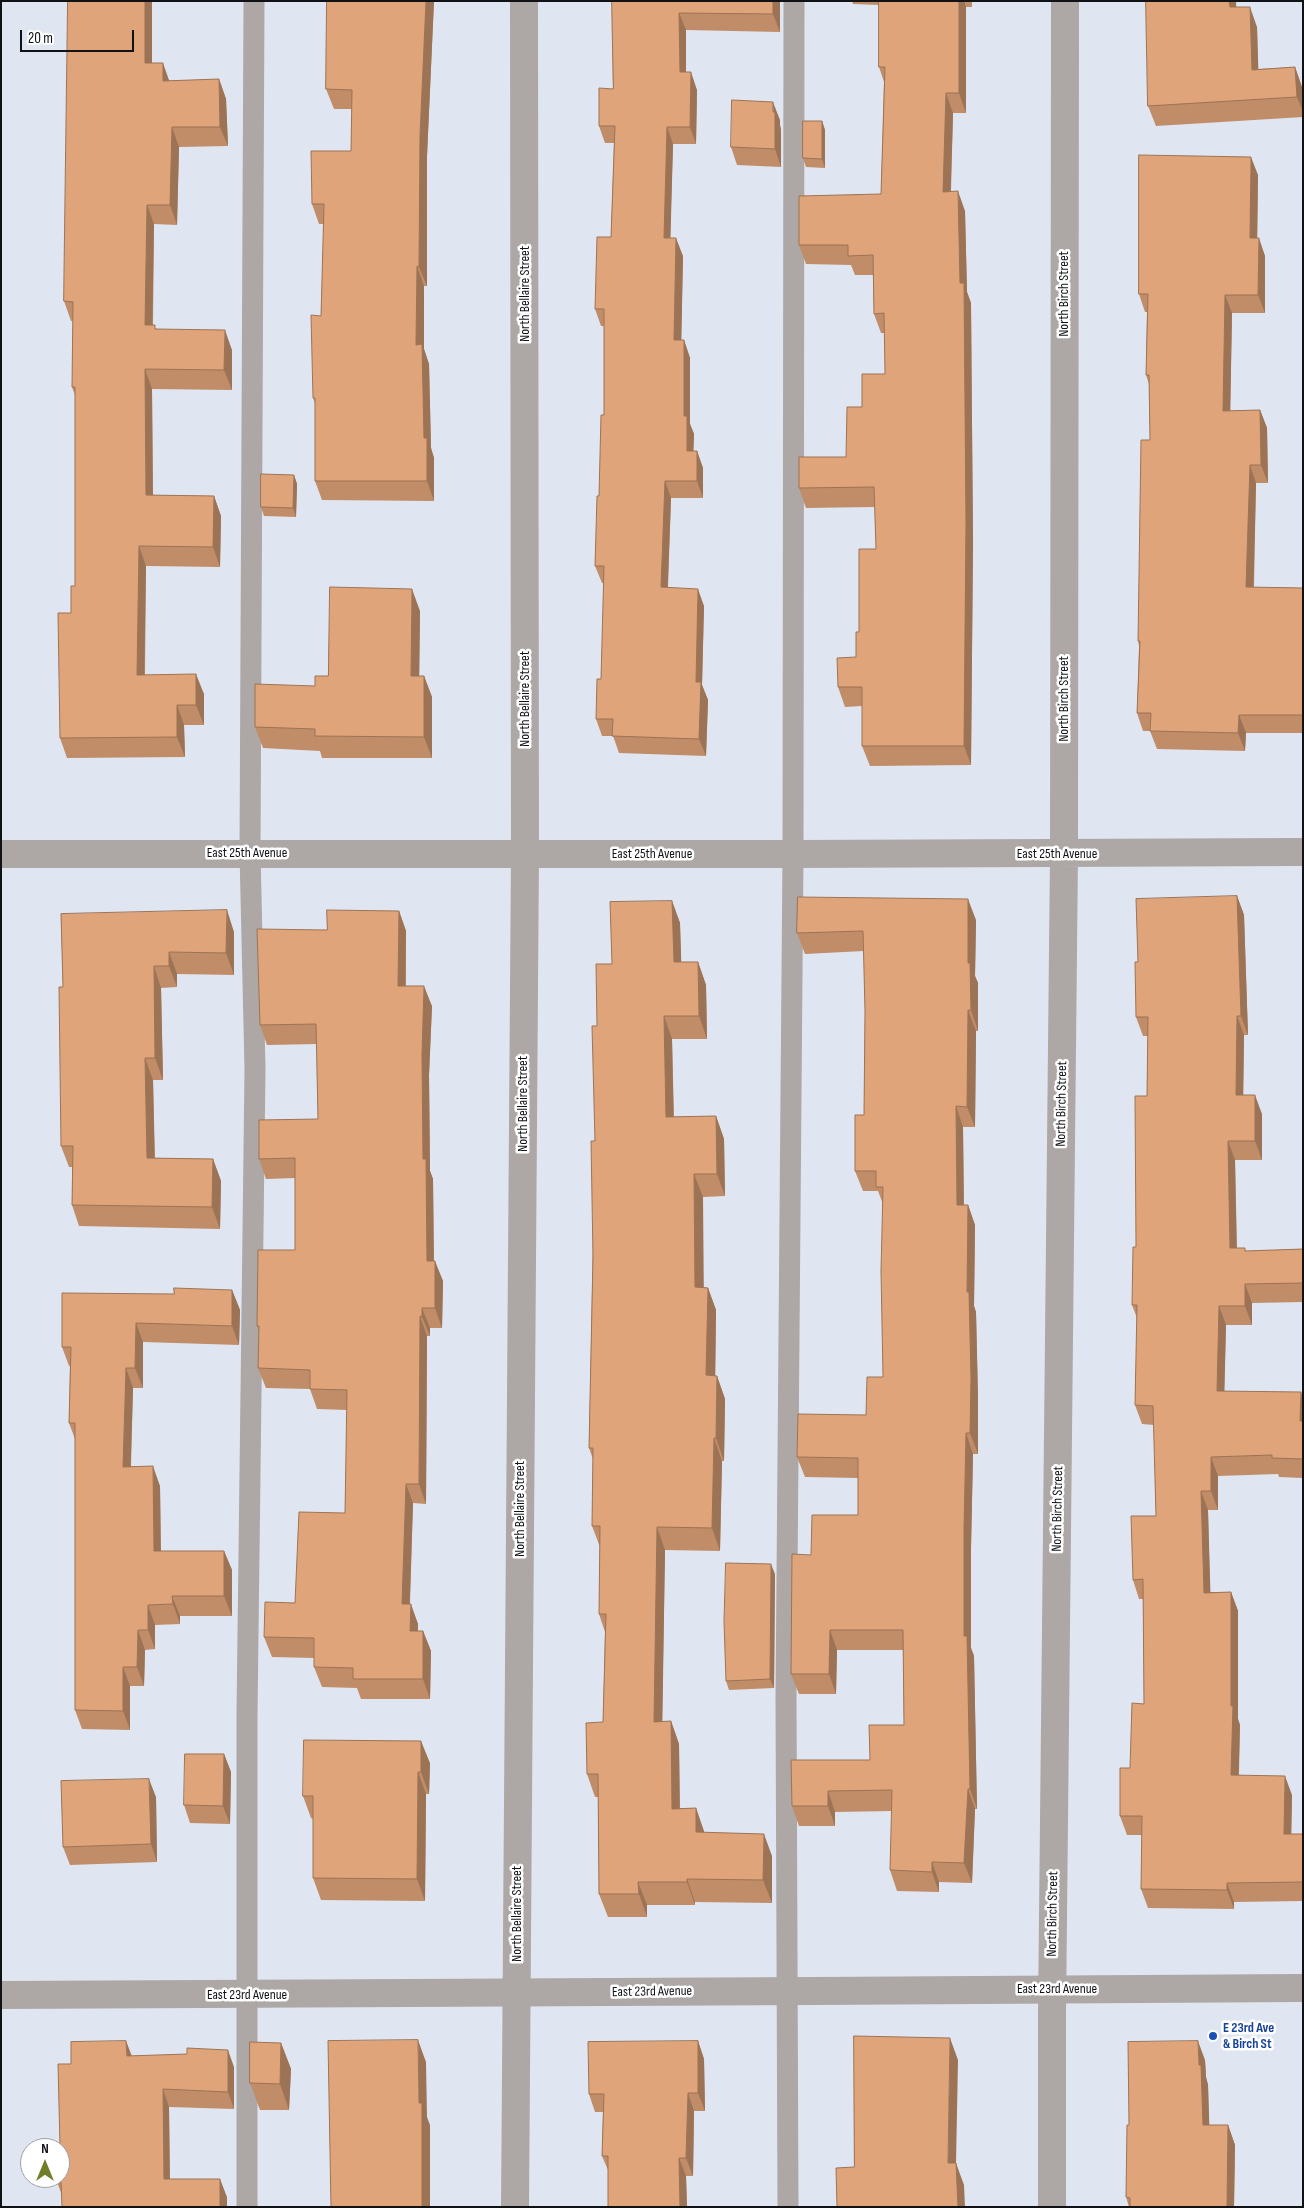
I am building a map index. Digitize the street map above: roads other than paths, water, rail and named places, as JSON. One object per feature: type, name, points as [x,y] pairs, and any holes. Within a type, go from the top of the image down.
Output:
[{"type":"street","name":"North Bellaire Street","points":[[515,2207],[525,854],[524,1]]},
{"type":"street","name":"North Birch Street","points":[[1052,2207],[1052,1989],[1064,854],[1064,1]]},
{"type":"street","name":"East 25th Avenue","points":[[1,854],[1064,854],[1303,852]]},
{"type":"street","name":"East 23rd Avenue","points":[[1,1995],[517,1994],[786,1990],[1303,1988]]},
{"type":"lane","points":[[247,2207],[247,1695],[254,1068],[250,853],[254,1]]},
{"type":"lane","points":[[788,2207],[786,1990],[793,854],[794,1]]},
{"type":"place","name":"E 23rd Ave & Birch St","points":[[1213,2036]]}]
